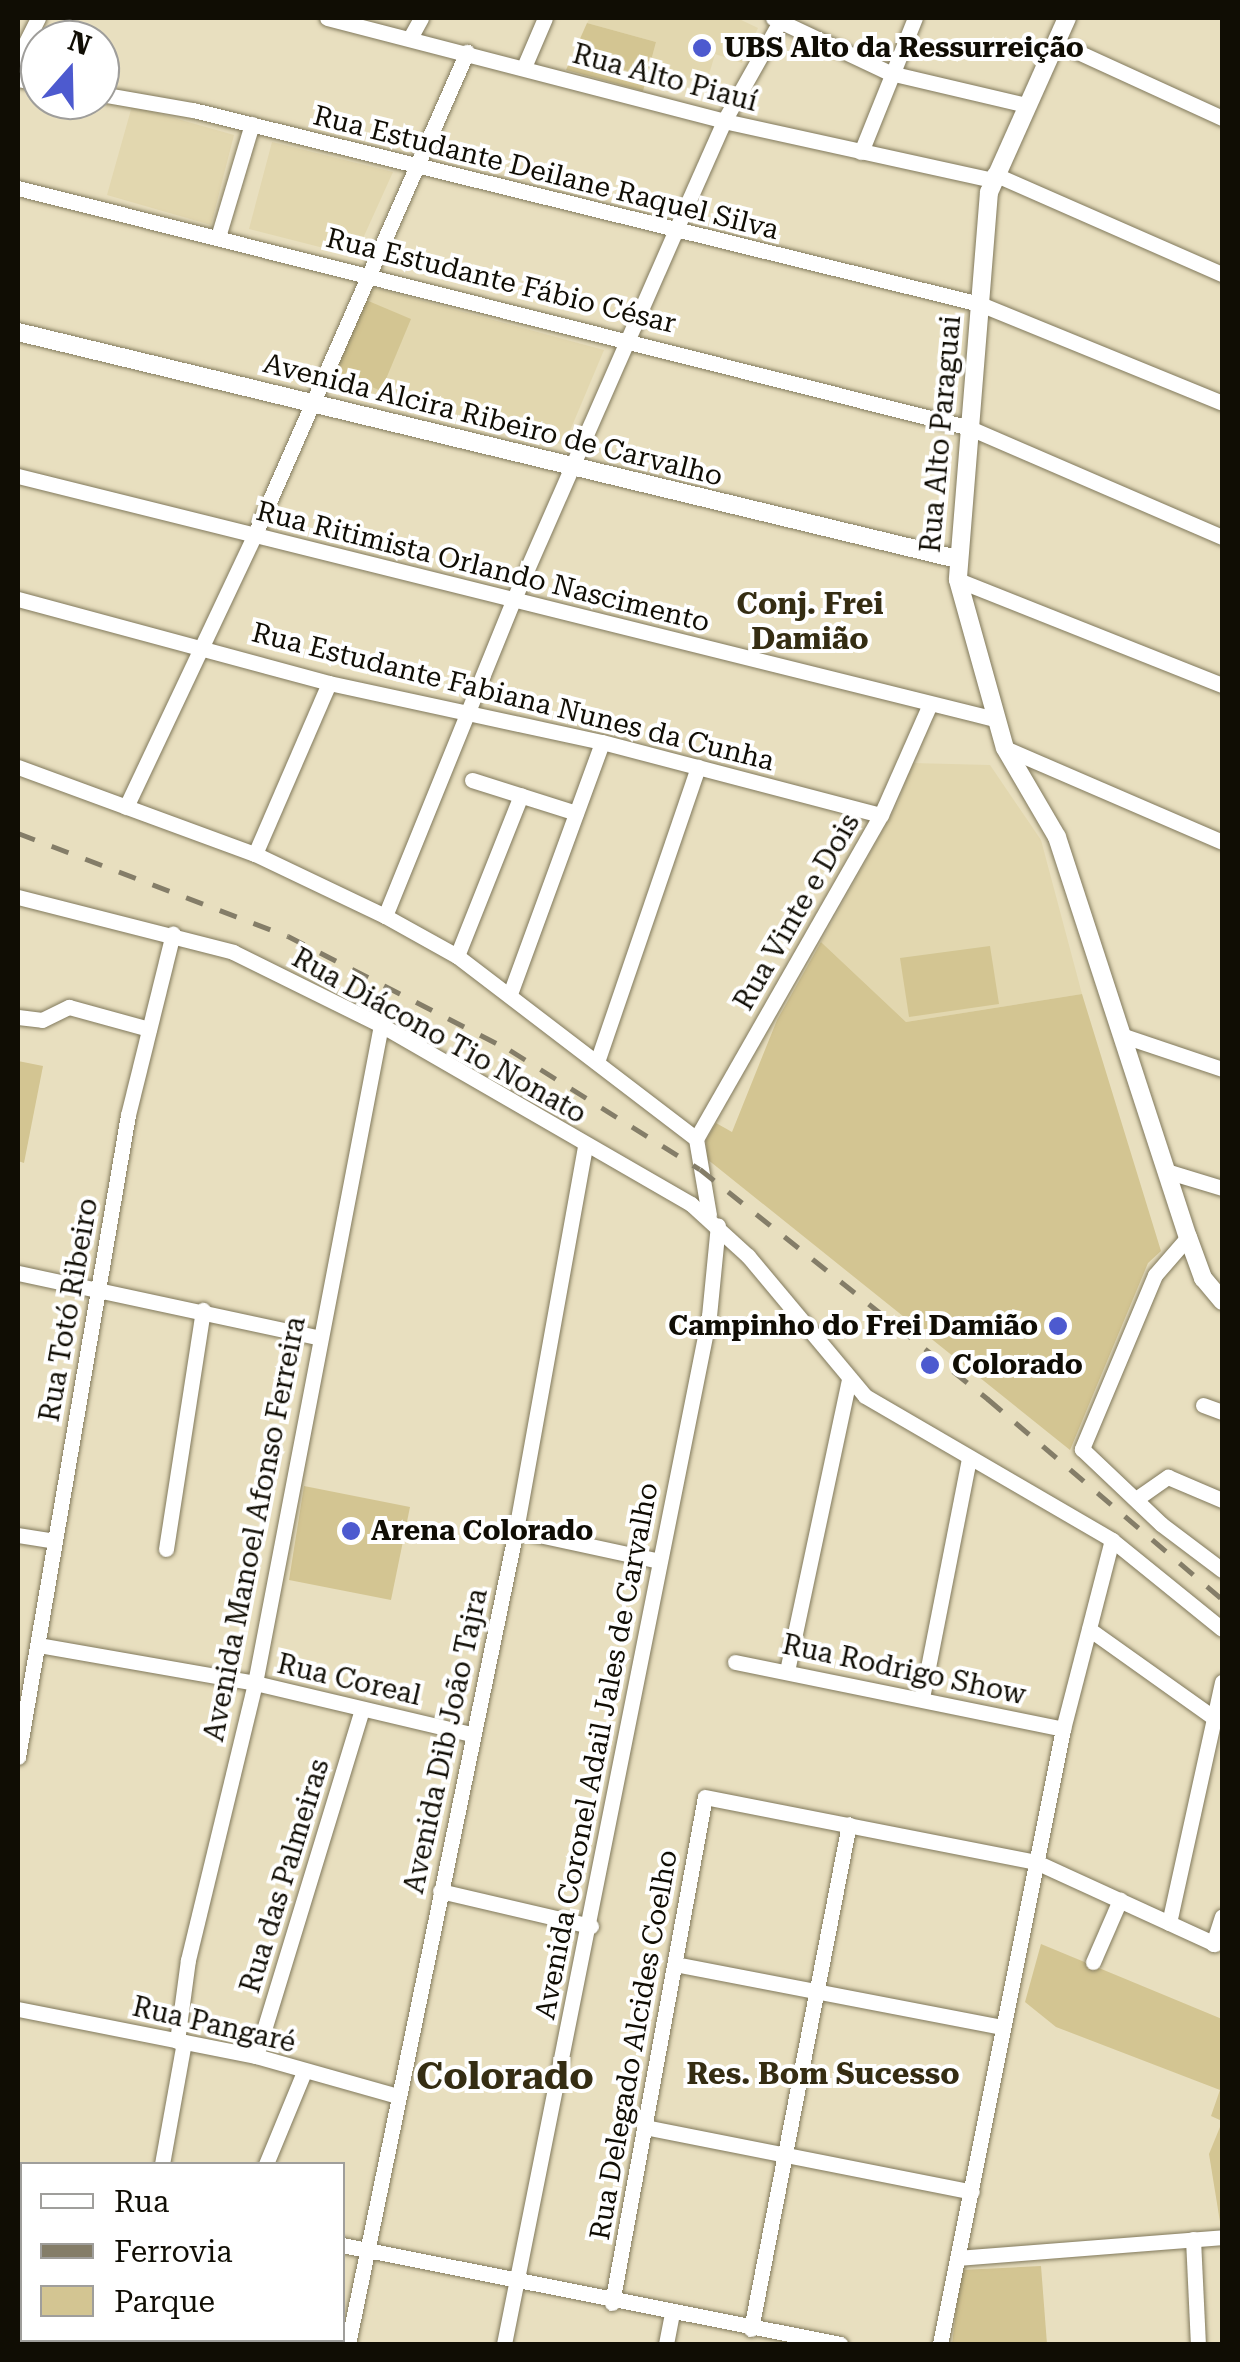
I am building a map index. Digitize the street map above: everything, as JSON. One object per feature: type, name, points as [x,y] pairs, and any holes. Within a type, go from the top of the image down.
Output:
[{"type":"street","points":[[18,58],[38,18]]},
{"type":"street","name":"Rua Alto Piauí","points":[[327,18],[724,121],[993,177],[1222,274]]},
{"type":"street","points":[[410,38],[421,18]]},
{"type":"street","points":[[524,67],[545,18]]},
{"type":"street","points":[[862,152],[915,18]]},
{"type":"street","name":"Rua Alto Paraguai","points":[[1067,18],[993,177],[958,580],[1005,748],[1056,837],[1188,1237],[1203,1278],[1222,1301]]},
{"type":"street","points":[[385,916],[513,601],[577,466],[724,121],[778,19],[890,74],[1026,104]]},
{"type":"street","points":[[1056,42],[1222,118]]},
{"type":"street","points":[[126,807],[314,404],[467,52]]},
{"type":"street","name":"Rua Estudante Deilane Raquel Silva","points":[[120,98],[252,124],[674,234],[980,304],[1222,403]]},
{"type":"street","points":[[218,237],[252,124]]},
{"type":"street","name":"Rua Estudante Fábio César","points":[[18,188],[630,338],[970,428],[1222,537]]},
{"type":"street","name":"Avenida Alcira Ribeiro de Carvalho","points":[[18,332],[957,559]]},
{"type":"street","name":"Rua Ritimista Orlando Nascimento","points":[[18,476],[995,719]]},
{"type":"street","points":[[958,580],[1222,685]]},
{"type":"street","name":"Rua Estudante Fabiana Nunes da Cunha","points":[[18,599],[204,646],[329,683],[602,742],[881,814]]},
{"type":"street","points":[[255,854],[329,683]]},
{"type":"street","name":"Rua Vinte e Dois","points":[[696,1139],[881,814],[930,704]]},
{"type":"street","points":[[510,994],[602,742]]},
{"type":"street","points":[[1005,748],[1222,842]]},
{"type":"street","points":[[18,766],[255,854],[385,916],[457,956],[510,994],[696,1139]]},
{"type":"street","points":[[597,1062],[698,767]]},
{"type":"street","points":[[472,780],[576,813]]},
{"type":"street","points":[[457,956],[521,796]]},
{"type":"street","name":"Rua Diácono Tio Nonato","points":[[18,897],[173,933],[234,952],[381,1025],[713,1220],[849,1379],[969,1460],[1112,1540],[1222,1630]]},
{"type":"street","name":"Rua Totó Ribeiro","points":[[18,1758],[97,1289],[149,1029],[173,933]]},
{"type":"street","points":[[18,1017],[42,1020],[69,1007],[149,1029]]},
{"type":"street","name":"Avenida Manoel Afonso Ferreira","points":[[162,2162],[191,1947],[256,1684],[317,1337],[381,1025]]},
{"type":"street","points":[[1124,1036],[1222,1068]]},
{"type":"street","name":"Rua Diácono Tio Nonato","points":[[696,1139],[713,1220]]},
{"type":"street","name":"Avenida Dib João Tajra","points":[[348,2344],[363,2250],[516,1530],[584,1146]]},
{"type":"street","points":[[1166,1170],[1222,1188]]},
{"type":"street","name":"Avenida Coronel Adail Jales de Carvalho","points":[[504,2344],[591,1926],[709,1316],[713,1220]]},
{"type":"street","points":[[1188,1237],[1155,1275],[1082,1449],[1136,1500],[1222,1570]]},
{"type":"street","points":[[18,1274],[317,1337]]},
{"type":"street","points":[[166,1549],[203,1310]]},
{"type":"street","points":[[787,1672],[849,1379]]},
{"type":"street","points":[[1203,1405],[1222,1412]]},
{"type":"street","points":[[922,1698],[969,1460]]},
{"type":"street","points":[[1136,1500],[1168,1477],[1222,1500]]},
{"type":"street","points":[[516,1530],[659,1562]]},
{"type":"street","points":[[18,1535],[54,1541]]},
{"type":"street","points":[[940,2344],[1063,1729],[1112,1540]]},
{"type":"street","points":[[1089,1629],[1213,1717]]},
{"type":"street","name":"Rua Coreal","points":[[38,1645],[256,1684],[471,1734]]},
{"type":"street","name":"Rua Rodrigo Show","points":[[735,1662],[1063,1729]]},
{"type":"street","points":[[1169,1922],[1222,1682]]},
{"type":"street","name":"Rua das Palmeiras","points":[[256,2056],[362,1710]]},
{"type":"street","name":"Rua Delegado Alcides Coelho","points":[[612,2302],[705,1796],[849,1824]]},
{"type":"street","points":[[751,2329],[849,1824],[1036,1862],[1214,1944],[1222,1916]]},
{"type":"street","points":[[440,1891],[591,1926]]},
{"type":"street","points":[[1093,1962],[1120,1900]]},
{"type":"street","points":[[674,1964],[1003,2026]]},
{"type":"street","name":"Rua Pangaré","points":[[18,2009],[256,2056],[397,2096]]},
{"type":"street","points":[[267,2162],[304,2072]]},
{"type":"street","points":[[645,2127],[972,2192]]},
{"type":"street","points":[[958,2258],[1222,2237]]},
{"type":"street","points":[[1193,2239],[1198,2344]]},
{"type":"street","points":[[345,2246],[515,2284],[837,2344]]},
{"type":"street","points":[[666,2344],[672,2314]]},
{"type":"shaded area","name":"UBS Alto da Ressurreição","points":[[590,18],[737,18],[758,28],[742,63],[715,54],[706,85],[649,69],[656,42],[587,23]]},
{"type":"shaded area","points":[[132,106],[234,135],[211,225],[107,195]]},
{"type":"shaded area","points":[[272,142],[393,172],[355,256],[249,229]]},
{"type":"shaded area","points":[[372,287],[604,350],[564,445],[331,383]]},
{"type":"shaded area","points":[[912,763],[990,765],[1041,840],[1082,994],[906,1022],[821,942],[898,803]]},
{"type":"green space","points":[[587,23],[656,42],[643,91],[566,70]]},
{"type":"green space","points":[[366,300],[411,319],[381,391],[336,371]]},
{"type":"green space","points":[[821,942],[906,1022],[1082,994],[1161,1251],[1148,1263],[1070,1450],[707,1159],[706,1140],[716,1123],[732,1132],[777,1020]]},
{"type":"green space","points":[[990,946],[999,1004],[909,1017],[900,958]]},
{"type":"green space","points":[[18,1061],[43,1066],[24,1163],[18,1161]]},
{"type":"green space","name":"Arena Colorado","points":[[304,1486],[410,1507],[391,1600],[289,1580]]},
{"type":"green space","points":[[1041,1944],[1222,2019],[1222,2121],[1211,2116],[1220,2090],[1056,2027],[1025,2002]]},
{"type":"green space","points":[[1222,2122],[1222,2227],[1221,2228],[1209,2154]]},
{"type":"green space","points":[[1041,2266],[1047,2344],[952,2344],[961,2270]]},
{"type":"railway","points":[[18,833],[288,936],[510,1050],[700,1169],[988,1399],[1222,1599]]},
{"type":"place","name":"UBS Alto da Ressurreição","points":[[702,48]]},
{"type":"place","name":"Campinho do Frei Damião","points":[[1058,1326]]},
{"type":"place","name":"Colorado","points":[[930,1365]]},
{"type":"place","name":"Arena Colorado","points":[[351,1531]]},
{"type":"district","name":"Conj. Frei Damião","points":[[810,621]]},
{"type":"district","name":"Res. Bom Sucesso","points":[[823,2074]]},
{"type":"district","name":"Colorado","points":[[505,2077]]}]
